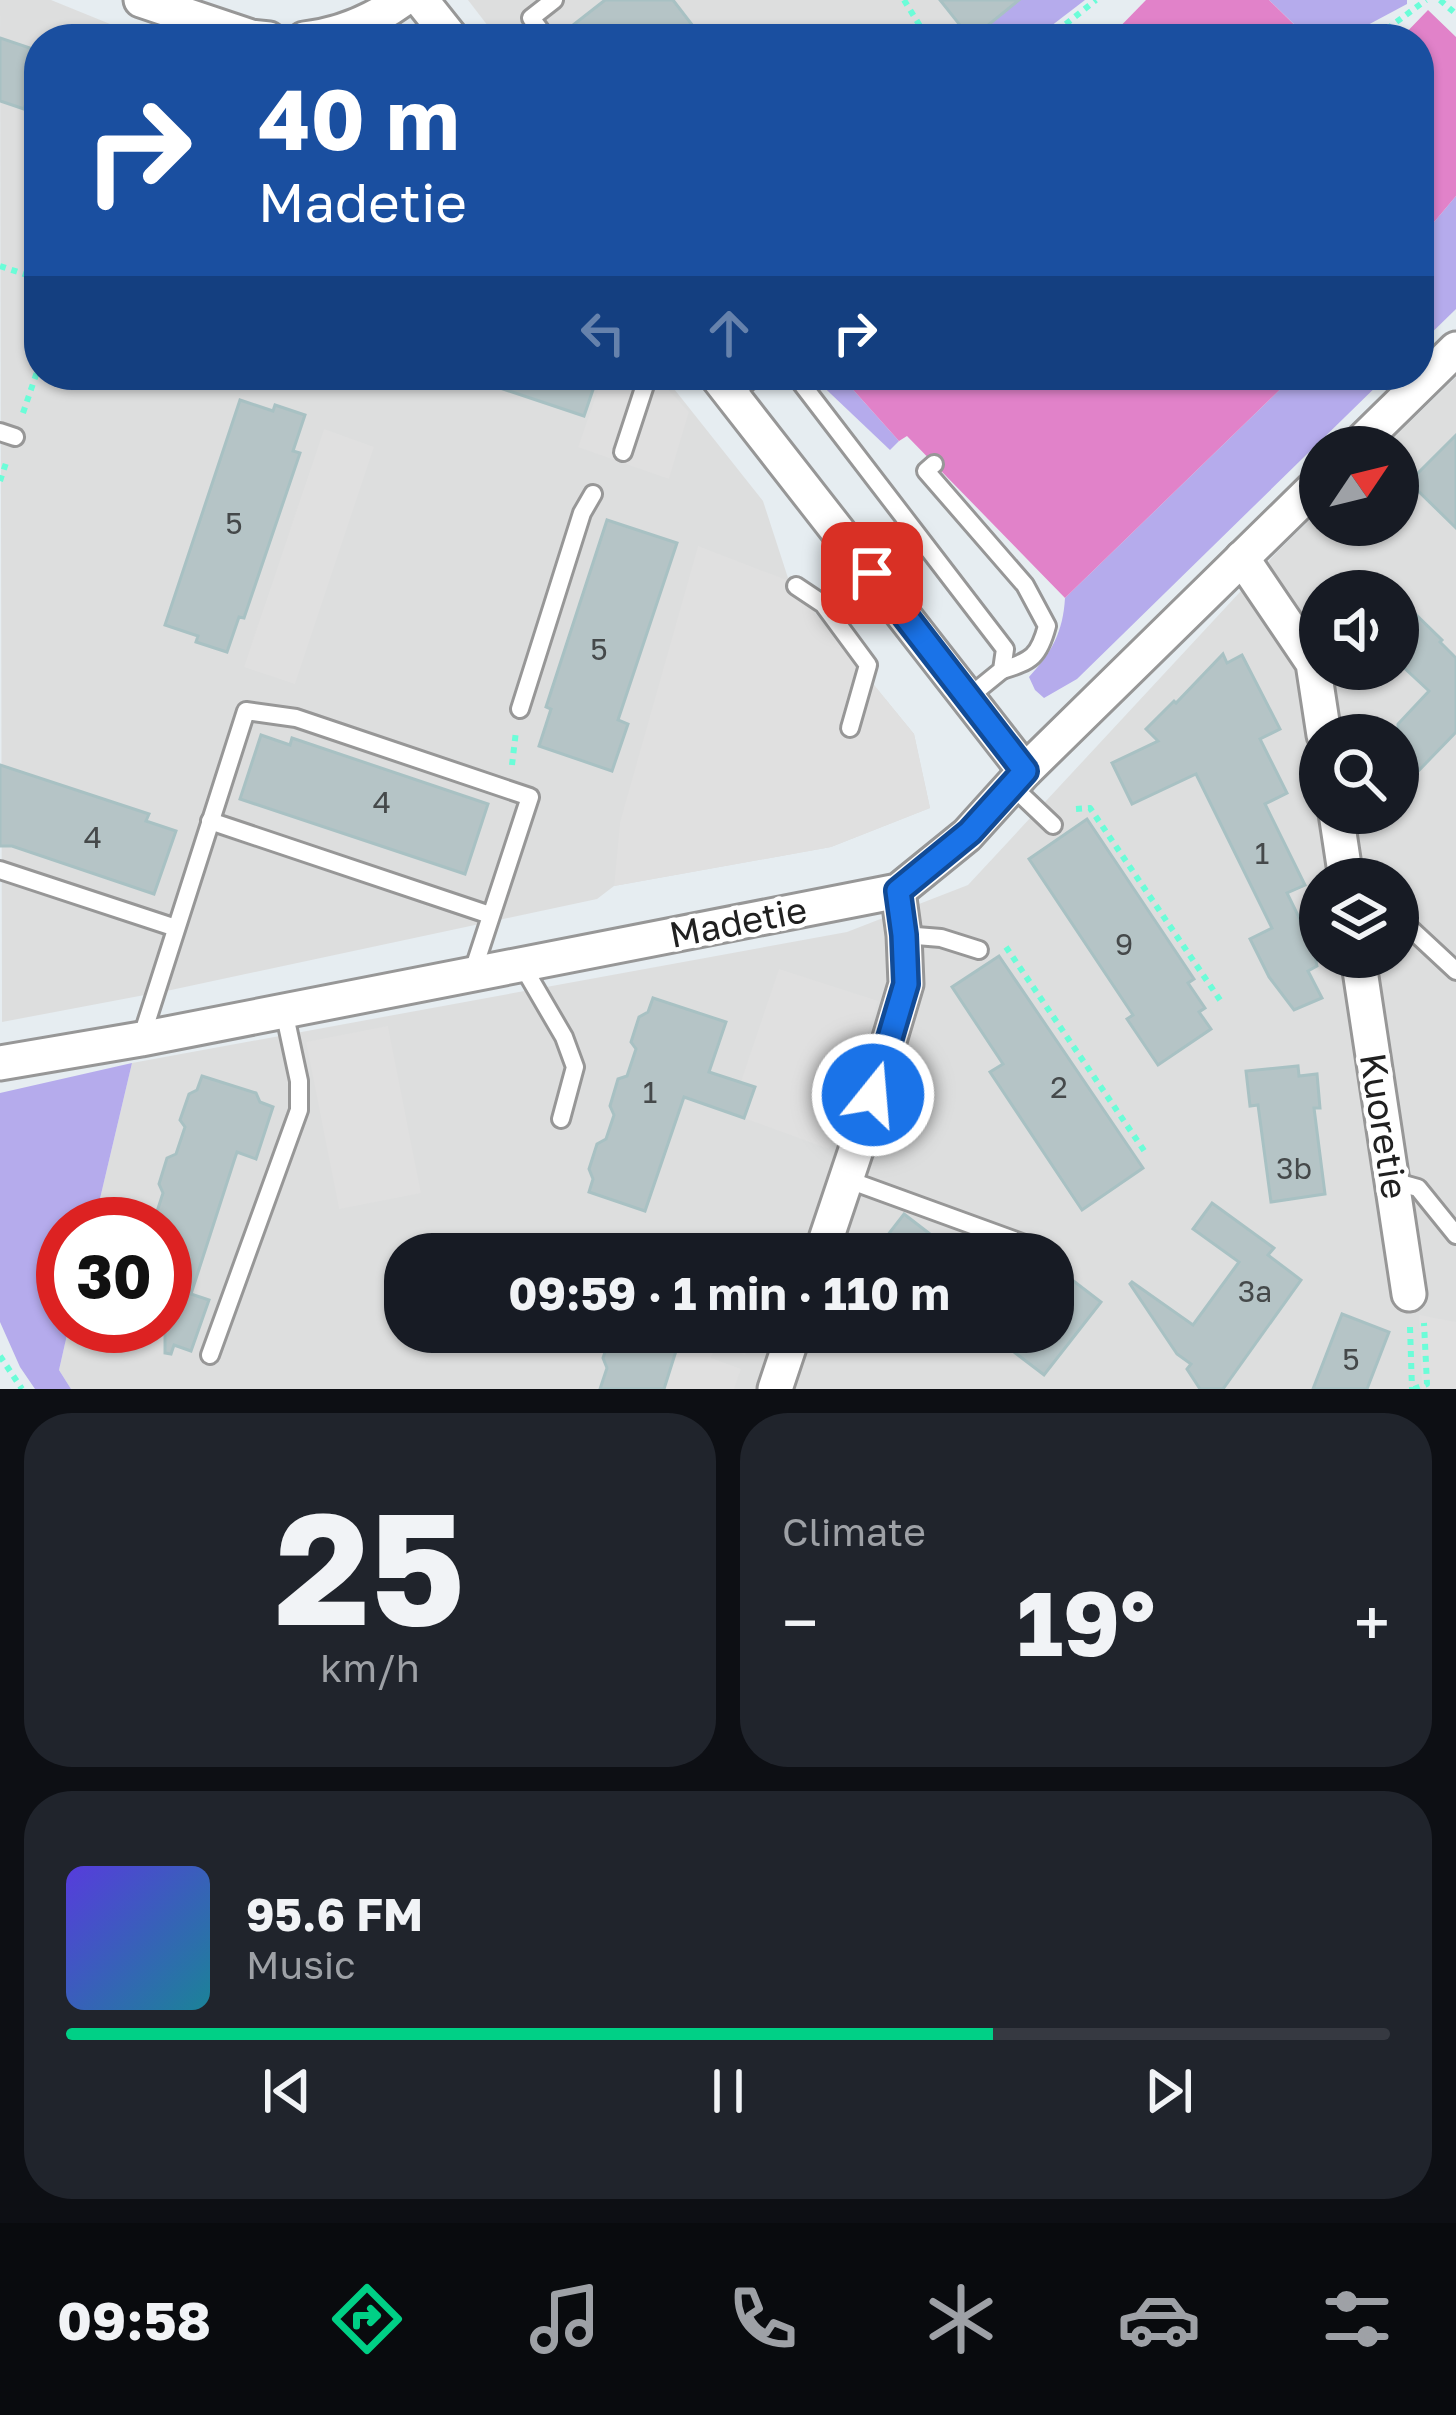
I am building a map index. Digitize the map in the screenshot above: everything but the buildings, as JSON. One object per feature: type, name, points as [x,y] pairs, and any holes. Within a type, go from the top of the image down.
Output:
[{"type":"street","points":[[141,0],[212,24]]},
{"type":"street","points":[[373,24],[402,0]]},
{"type":"street","points":[[421,0],[440,24]]},
{"type":"street","points":[[1434,371],[1456,349]]},
{"type":"street","points":[[742,390],[970,697],[1019,778]]},
{"type":"street","points":[[1377,426],[1414,390]]},
{"type":"street","name":"Madetie","points":[[0,1063],[898,891],[970,832],[1299,503]]},
{"type":"street","points":[[1243,558],[1313,663],[1321,714]]},
{"type":"street","points":[[828,1233],[906,984],[898,891]]},
{"type":"street","name":"Kuoretie","points":[[1361,978],[1409,1294]]},
{"type":"street","points":[[775,1389],[787,1353]]},
{"type":"lane","points":[[536,24],[531,17],[554,0]]},
{"type":"lane","points":[[623,452],[643,390]]},
{"type":"lane","points":[[806,390],[1005,649],[1002,670]]},
{"type":"lane","points":[[934,464],[926,472],[1025,585],[1047,626],[1040,650],[1022,664],[1002,670],[970,697]]},
{"type":"lane","points":[[520,710],[582,513],[593,494]]},
{"type":"lane","points":[[796,586],[824,604],[868,665],[850,728]]},
{"type":"lane","points":[[141,1039],[246,711],[296,718],[530,797],[472,974]]},
{"type":"lane","points":[[1019,778],[1053,825]]},
{"type":"lane","points":[[211,821],[490,915]]},
{"type":"lane","points":[[0,870],[176,928]]},
{"type":"lane","points":[[904,935],[941,938],[979,950]]},
{"type":"lane","points":[[1419,937],[1456,971]]},
{"type":"lane","points":[[521,965],[564,1037],[575,1067],[561,1119]]},
{"type":"lane","points":[[210,1355],[299,1110],[299,1081],[284,1011]]},
{"type":"lane","points":[[846,1179],[995,1233]]},
{"type":"lane","points":[[1392,1180],[1418,1188],[1456,1235]]},
{"type":"path","points":[[1066,24],[1096,0]]},
{"type":"path","points":[[1394,24],[1426,0]]},
{"type":"path","points":[[1440,0],[1456,14]]},
{"type":"path","points":[[511,791],[520,710]]},
{"type":"path","points":[[1053,825],[1076,809],[1090,808],[1220,1000]]},
{"type":"path","points":[[979,950],[1000,939],[1145,1152]]},
{"type":"path","points":[[1409,1294],[1412,1389]]},
{"type":"path","points":[[0,1356],[22,1389]]},
{"type":"shaded area","points":[[0,0],[51,0],[110,24],[24,24],[24,390],[675,390],[763,501],[789,581],[914,734],[930,808],[831,847],[614,886],[597,899],[2,1022]]},
{"type":"shaded area","points":[[468,0],[1073,0],[1041,24],[486,24]]},
{"type":"shaded area","points":[[1019,0],[1085,0],[1054,24],[989,24]]},
{"type":"shaded area","points":[[1146,0],[1269,0],[1294,24],[1123,24]]},
{"type":"shaded area","points":[[1269,0],[1407,0],[1370,24],[1294,24]]},
{"type":"shaded area","points":[[1428,10],[1456,37],[1456,196],[1434,222],[1434,24],[1414,24]]},
{"type":"shaded area","points":[[1456,196],[1456,309],[1434,330],[1434,222]]},
{"type":"shaded area","points":[[1456,377],[1456,1389],[71,1389],[59,1370],[63,1353],[192,1353],[192,1197],[100,1197],[132,1063],[847,932],[968,885],[1299,530],[1299,546],[1419,546],[1419,426],[1406,426]]},
{"type":"shaded area","points":[[598,390],[669,390],[689,412],[669,479],[578,447]]},
{"type":"shaded area","points":[[827,390],[853,390],[899,441],[890,450]]},
{"type":"shaded area","points":[[853,390],[1280,390],[1065,598],[907,436],[899,441]]},
{"type":"shaded area","points":[[1280,390],[1373,390],[1336,426],[1299,426],[1299,462],[1077,679],[1044,698],[1029,677],[1055,641],[1065,598]]},
{"type":"shaded area","points":[[324,429],[374,447],[295,684],[244,667]]},
{"type":"shaded area","points":[[698,546],[789,581],[914,734],[930,808],[831,847],[614,886],[620,822]]},
{"type":"shaded area","points":[[779,969],[878,1001],[829,1149],[744,1118],[754,1088],[741,1082]]},
{"type":"shaded area","points":[[388,1026],[421,1193],[339,1209],[306,1042]]},
{"type":"shaded area","points":[[132,1063],[100,1197],[36,1197],[36,1353],[63,1353],[59,1370],[71,1389],[35,1389],[0,1322],[0,1093]]},
{"type":"shaded area","points":[[1419,1315],[1456,1322],[1456,1389],[1422,1389]]},
{"type":"shaded area","points":[[675,1353],[713,1353],[711,1358],[741,1369],[734,1389],[663,1389]]},
{"type":"route","points":[[872,573],[1025,771],[970,832],[898,891],[906,984],[873,1095]]}]
